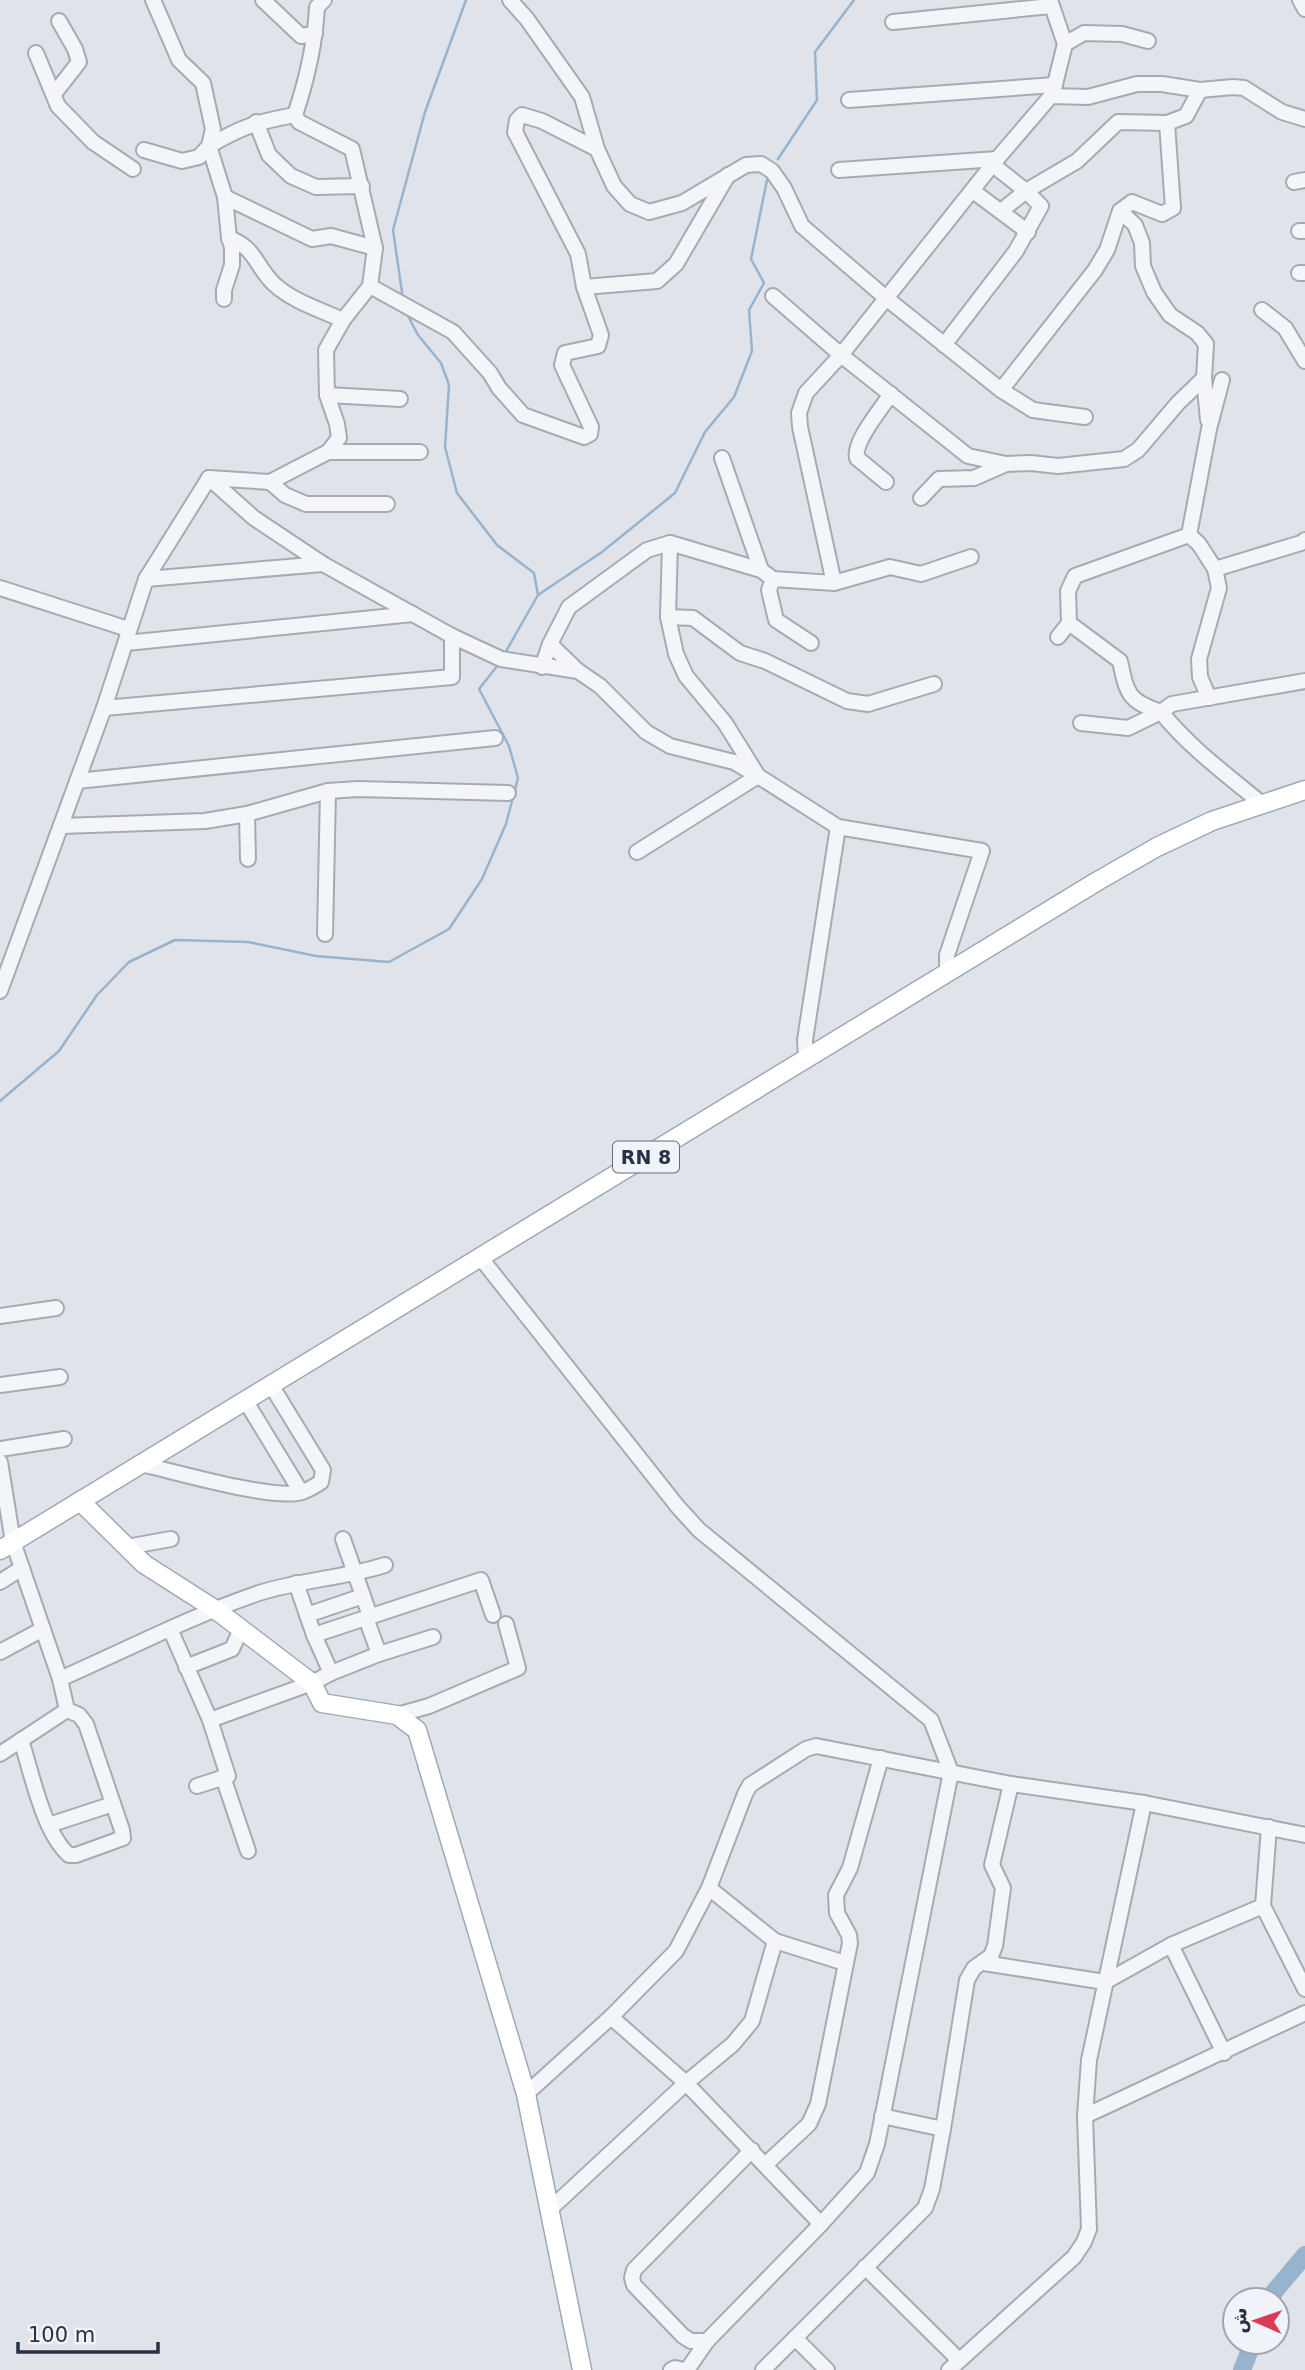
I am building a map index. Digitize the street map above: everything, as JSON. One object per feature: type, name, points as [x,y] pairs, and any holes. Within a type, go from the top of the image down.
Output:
[{"type":"main road","name":"RN 8","points":[[7,1546],[1157,847],[1212,821],[1305,790]]},
{"type":"main road","points":[[80,1501],[144,1564],[216,1610],[312,1683],[322,1703],[397,1715],[417,1730],[526,2094],[582,2370]]},
{"type":"street","points":[[153,0],[178,60],[203,83],[213,129],[209,146],[225,197],[232,247],[232,265],[224,290],[225,299]]},
{"type":"street","points":[[263,0],[301,36],[316,34]]},
{"type":"street","points":[[510,0],[527,19],[582,97],[597,149],[614,186],[630,204],[649,212],[682,203],[746,165],[761,164],[772,171],[784,188],[802,226],[886,298],[1001,390],[1033,410],[1085,417]]},
{"type":"street","points":[[1300,0],[1305,9]]},
{"type":"street","points":[[209,478],[270,482],[328,452],[338,438],[337,424],[327,395],[326,351],[343,320],[370,286],[374,247],[352,149],[299,122],[295,115],[309,75],[316,34],[317,2]]},
{"type":"street","points":[[834,583],[800,427],[799,413],[806,393],[841,355],[1053,91],[1065,44],[1050,3],[893,22]]},
{"type":"street","points":[[54,94],[79,61],[59,21]]},
{"type":"street","points":[[1065,44],[1084,33],[1122,34],[1148,41]]},
{"type":"street","points":[[36,53],[58,106],[93,142],[133,169]]},
{"type":"street","points":[[849,100],[1053,91],[1088,97],[1137,84],[1162,84],[1200,90],[1244,88],[1282,112],[1305,119]]},
{"type":"street","points":[[1002,211],[1026,191],[1077,161],[1118,122],[1167,123],[1186,116],[1200,90]]},
{"type":"street","points":[[144,150],[182,161],[199,157],[209,146],[237,129],[256,122],[295,115]]},
{"type":"street","points":[[370,286],[453,332],[491,373],[499,388],[523,415],[584,437],[590,434],[591,427],[562,365],[565,353],[598,346],[601,335],[584,288],[578,254],[515,132],[517,120],[522,115],[542,121],[597,149]]},
{"type":"street","points":[[256,122],[269,155],[292,176],[316,187],[362,186]]},
{"type":"street","points":[[1001,390],[1095,270],[1107,250],[1120,211],[1132,202],[1162,214],[1173,208],[1167,123]]},
{"type":"street","points":[[839,170],[995,162],[1041,206],[1028,232],[944,345]]},
{"type":"street","points":[[584,288],[657,281],[676,264],[729,174]]},
{"type":"street","points":[[973,191],[1028,232]]},
{"type":"street","points":[[225,197],[312,239],[331,236],[374,247]]},
{"type":"street","points":[[1120,211],[1135,225],[1142,243],[1143,265],[1154,292],[1170,315],[1197,332],[1206,344],[1204,378],[1209,429]]},
{"type":"street","points":[[229,238],[242,243],[273,283],[288,295],[343,320]]},
{"type":"street","points":[[774,296],[841,355],[968,456],[1006,464],[1058,466],[1124,459],[1138,450],[1178,403],[1204,378]]},
{"type":"street","points":[[1262,310],[1285,328],[1305,360]]},
{"type":"street","points":[[1189,535],[1209,429],[1223,380]]},
{"type":"street","points":[[886,482],[857,458],[855,453],[891,394]]},
{"type":"street","points":[[327,395],[400,399]]},
{"type":"street","points":[[328,452],[420,452]]},
{"type":"street","points":[[722,458],[761,570]]},
{"type":"street","points":[[921,498],[940,479],[974,478],[1006,464]]},
{"type":"street","points":[[209,478],[254,518],[323,564],[452,636],[501,659],[579,671]]},
{"type":"street","points":[[0,991],[104,708],[146,579],[209,478]]},
{"type":"street","points":[[270,482],[285,495],[306,503],[387,504]]},
{"type":"street","points":[[1189,535],[1199,544],[1215,569],[1219,589],[1199,659],[1200,677],[1209,698]]},
{"type":"street","points":[[1058,636],[1069,623],[1068,591],[1075,576],[1189,535]]},
{"type":"street","points":[[1215,569],[1305,540]]},
{"type":"street","points":[[542,667],[550,644],[569,607],[647,550],[670,543],[761,570],[773,579],[834,583],[890,568],[922,574],[971,557]]},
{"type":"street","points":[[670,543],[668,617],[676,654],[686,676],[725,723],[758,776]]},
{"type":"street","points":[[1283,548],[1305,551]]},
{"type":"street","points":[[146,579],[323,564]]},
{"type":"street","points":[[773,579],[769,590],[776,620],[811,643]]},
{"type":"street","points":[[0,588],[127,636],[414,614]]},
{"type":"street","points":[[668,617],[694,618],[740,653],[765,661],[847,701],[869,704],[934,684]]},
{"type":"street","points":[[1069,623],[1120,661],[1127,694],[1142,706],[1161,712],[1200,754],[1262,804]]},
{"type":"street","points":[[104,708],[452,677],[452,636]]},
{"type":"street","points":[[550,644],[600,686],[646,732],[670,746],[734,762],[838,827],[982,851],[947,955],[947,974]]},
{"type":"street","points":[[1081,723],[1128,728],[1161,712],[1171,704],[1305,681]]},
{"type":"street","points":[[77,781],[495,738]]},
{"type":"street","points":[[636,852],[758,776]]},
{"type":"street","points":[[61,826],[205,821],[247,814],[328,791],[358,789],[508,793]]},
{"type":"street","points":[[325,934],[328,791]]},
{"type":"street","points":[[247,814],[248,859]]},
{"type":"street","points":[[806,1060],[805,1040],[838,827]]},
{"type":"street","points":[[480,1257],[699,1530],[930,1720],[951,1772],[877,2144],[867,2173],[707,2341],[686,2370],[671,2370]]},
{"type":"street","points":[[0,1316],[56,1308]]},
{"type":"street","points":[[0,1385],[60,1377]]},
{"type":"street","points":[[140,1464],[259,1491],[285,1494],[301,1493],[321,1482],[323,1470],[271,1385]]},
{"type":"street","points":[[245,1400],[301,1493]]},
{"type":"street","points":[[0,1449],[64,1440]]},
{"type":"street","points":[[0,1462],[7,1546],[22,1568],[60,1679],[67,1710]]},
{"type":"street","points":[[126,1547],[171,1539]]},
{"type":"street","points":[[343,1539],[379,1654]]},
{"type":"street","points":[[60,1679],[258,1594],[296,1583],[355,1574],[385,1565]]},
{"type":"street","points":[[0,1582],[22,1568]]},
{"type":"street","points":[[314,1635],[481,1580],[493,1615]]},
{"type":"street","points":[[296,1583],[331,1673]]},
{"type":"street","points":[[307,1615],[363,1596]]},
{"type":"street","points":[[397,1715],[429,1706],[519,1668],[506,1624]]},
{"type":"street","points":[[0,1652],[43,1629]]},
{"type":"street","points":[[187,1667],[232,1649],[241,1629]]},
{"type":"street","points":[[171,1630],[210,1720],[228,1776],[197,1786]]},
{"type":"street","points":[[210,1720],[312,1683],[379,1654],[433,1637]]},
{"type":"street","points":[[0,1755],[67,1710]]},
{"type":"street","points":[[21,1740],[49,1825],[65,1852],[76,1855],[123,1838],[86,1724],[79,1715],[67,1710]]},
{"type":"street","points":[[526,2094],[611,2017],[676,1951],[709,1888],[745,1794],[755,1780],[806,1749],[817,1746],[1011,1784],[1144,1802],[1305,1835]]},
{"type":"street","points":[[766,2164],[809,2124],[814,2116],[849,1942],[849,1936],[837,1913],[836,1895],[850,1868],[881,1758]]},
{"type":"street","points":[[223,1777],[248,1851]]},
{"type":"street","points":[[989,1961],[995,1946],[1003,1888],[992,1865],[1011,1784]]},
{"type":"street","points":[[865,2267],[954,2365],[1074,2257],[1084,2242],[1088,2229],[1085,2116],[1089,2060],[1144,1802]]},
{"type":"street","points":[[49,1825],[113,1804]]},
{"type":"street","points":[[1269,1827],[1263,1906],[1305,1989]]},
{"type":"street","points":[[709,1888],[775,1941],[845,1963]]},
{"type":"street","points":[[763,2370],[925,2208],[932,2189],[967,1980],[974,1968],[989,1961],[1105,1982],[1171,1945],[1263,1906]]},
{"type":"street","points":[[548,2211],[686,2083],[733,2044],[752,2021],[775,1941]]},
{"type":"street","points":[[1171,1945],[1224,2053]]},
{"type":"street","points":[[1085,2116],[1305,2013]]},
{"type":"street","points":[[611,2017],[686,2083],[821,2224]]},
{"type":"street","points":[[881,2116],[943,2129]]},
{"type":"street","points":[[707,2341],[691,2341],[683,2336],[634,2285],[632,2278],[634,2270],[752,2151]]},
{"type":"street","points":[[795,2338],[827,2370]]},
{"type":"waterway","points":[[403,299],[393,230],[425,112],[466,0]]},
{"type":"waterway","points":[[778,159],[817,100],[815,52],[854,0]]},
{"type":"waterway","points":[[505,653],[538,595],[602,552],[675,493],[705,432],[734,397],[752,351],[749,310],[764,283],[751,259],[767,180]]},
{"type":"waterway","points":[[406,312],[418,335],[441,363],[449,385],[445,447],[457,493],[497,545],[534,573],[538,595]]},
{"type":"waterway","points":[[0,1101],[59,1051],[97,995],[129,962],[175,940],[248,942],[316,956],[389,962],[449,929],[482,879],[506,824],[518,778],[509,746],[479,689],[498,665]]},
{"type":"waterway","points":[[1279,2286],[1305,2255]]},
{"type":"waterway","points":[[1242,2370],[1248,2356]]}]
